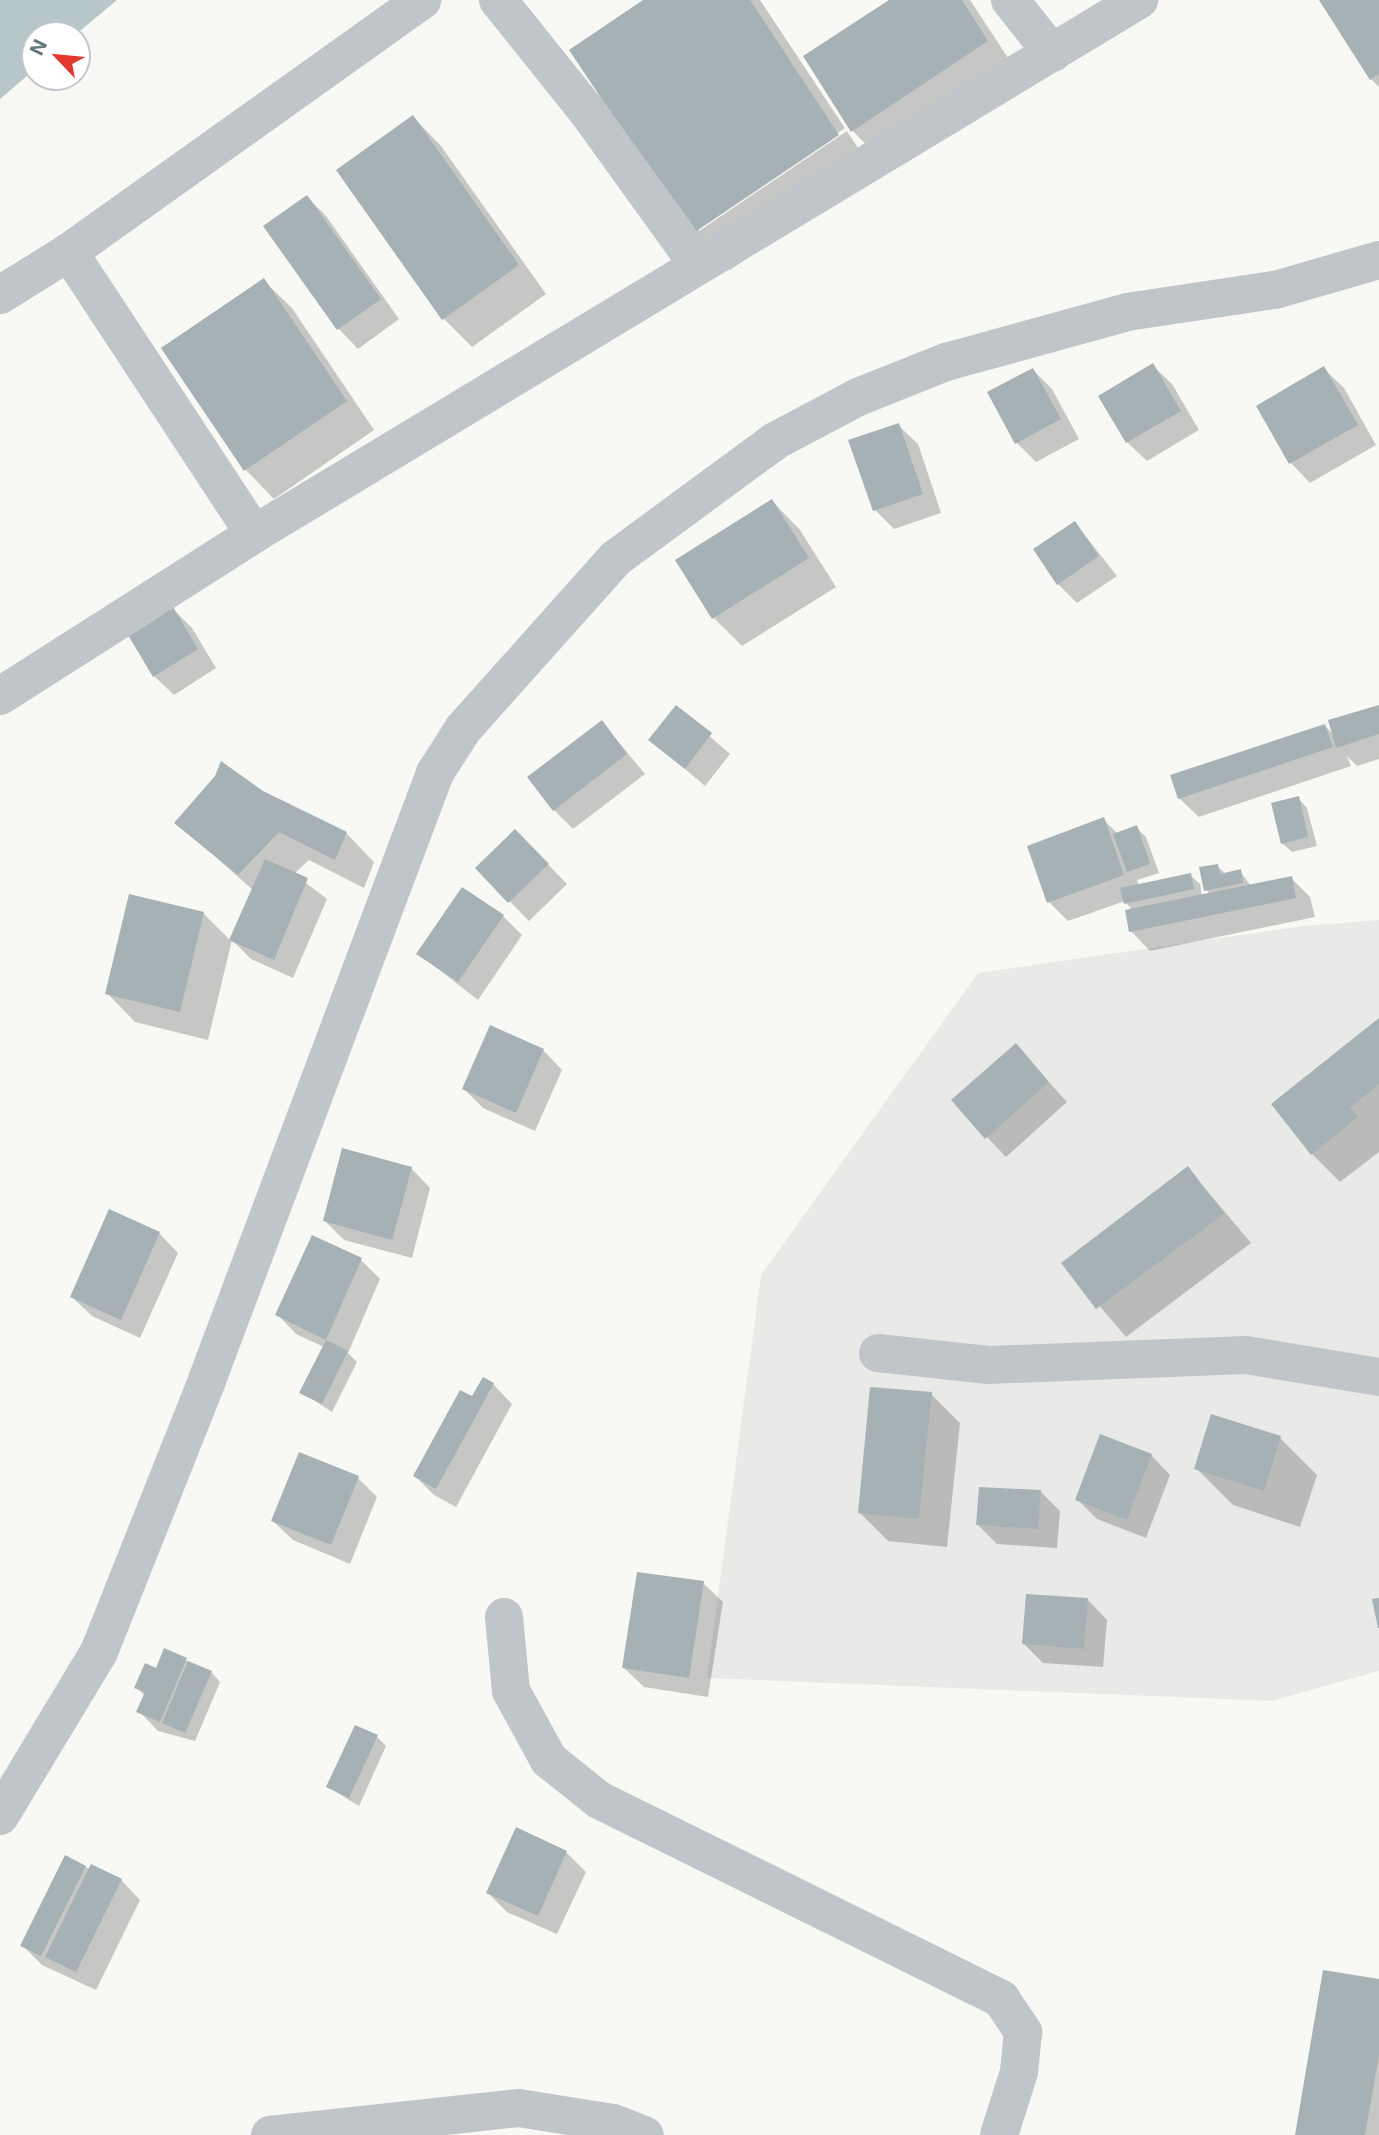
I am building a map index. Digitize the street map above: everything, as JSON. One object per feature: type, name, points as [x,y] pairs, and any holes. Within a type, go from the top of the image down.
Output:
[{"type":"street","points":[[0,295],[69,252],[422,0]]},
{"type":"street","points":[[498,0],[587,111],[698,265]]},
{"type":"street","points":[[1010,0],[1052,52]]},
{"type":"street","points":[[0,696],[254,534],[1139,0]]},
{"type":"street","points":[[69,252],[254,534]]},
{"type":"street","points":[[0,1816],[99,1652],[207,1380],[435,773],[472,719],[616,558],[775,441],[859,397],[946,362],[1127,312],[1275,290],[1379,260]]},
{"type":"street","points":[[878,1353],[988,1365],[1246,1354],[1379,1377]]},
{"type":"street","points":[[504,1617],[511,1691],[549,1760],[599,1800],[1001,1999],[1023,2032],[1019,2072],[999,2135]]},
{"type":"street","points":[[270,2135],[519,2108],[613,2123],[645,2135]]},
{"type":"shaded area","points":[[0,0],[117,0],[91,22],[21,21],[21,81],[0,99]]},
{"type":"shaded area","points":[[1379,920],[1379,1671],[1271,1701],[707,1678],[761,1275],[978,973],[1303,926]]},
{"type":"building","points":[[643,0],[750,0],[839,135],[692,234],[569,50]]},
{"type":"building","points":[[889,0],[962,0],[988,41],[851,132],[803,56]]},
{"type":"building","points":[[1319,0],[1379,0],[1379,74],[1370,80]]},
{"type":"building","points":[[413,115],[519,265],[442,320],[336,170]]},
{"type":"building","points":[[307,195],[381,299],[337,330],[263,226]]},
{"type":"building","points":[[264,278],[347,401],[244,471],[161,348]]},
{"type":"building","points":[[1153,363],[1181,411],[1126,443],[1098,396]]},
{"type":"building","points":[[1324,366],[1358,425],[1289,464],[1256,406]]},
{"type":"building","points":[[1033,368],[1061,419],[1015,444],[987,392]]},
{"type":"building","points":[[899,423],[923,494],[873,511],[848,440]]},
{"type":"building","points":[[772,499],[809,558],[712,619],[675,560]]},
{"type":"building","points":[[1075,521],[1099,556],[1057,585],[1033,549]]},
{"type":"building","points":[[173,607],[198,649],[153,677],[128,635]]},
{"type":"building","points":[[676,705],[712,733],[685,769],[648,740]]},
{"type":"building","points":[[1379,705],[1379,734],[1336,748],[1328,720]]},
{"type":"building","points":[[602,720],[627,754],[553,811],[527,777]]},
{"type":"building","points":[[1325,724],[1333,747],[1178,799],[1170,775]]},
{"type":"building","points":[[221,761],[263,791],[347,832],[335,860],[279,832],[238,875],[174,823],[215,776]]},
{"type":"building","points":[[1299,796],[1308,837],[1281,844],[1271,803]]},
{"type":"building","points":[[1104,817],[1124,875],[1047,903],[1027,846]]},
{"type":"building","points":[[1137,825],[1150,864],[1127,872],[1113,834]]},
{"type":"building","points":[[515,829],[549,864],[508,903],[475,868]]},
{"type":"building","points":[[265,859],[308,878],[274,960],[229,940]]},
{"type":"building","points":[[1218,864],[1220,874],[1241,869],[1243,883],[1204,891],[1199,867]]},
{"type":"building","points":[[1191,873],[1194,889],[1124,904],[1120,888]]},
{"type":"building","points":[[1292,876],[1296,898],[1129,932],[1125,910]]},
{"type":"building","points":[[462,887],[504,915],[458,982],[416,954]]},
{"type":"building","points":[[129,894],[204,912],[180,1012],[105,994]]},
{"type":"building","points":[[1379,1018],[1379,1084],[1350,1108],[1358,1117],[1311,1155],[1271,1104]]},
{"type":"building","points":[[490,1025],[544,1049],[516,1113],[462,1089]]},
{"type":"building","points":[[1016,1043],[1049,1082],[985,1139],[951,1100]]},
{"type":"building","points":[[342,1148],[412,1167],[392,1240],[323,1221]]},
{"type":"building","points":[[1188,1166],[1224,1214],[1096,1309],[1061,1263]]},
{"type":"building","points":[[109,1209],[160,1232],[121,1320],[70,1297]]},
{"type":"building","points":[[312,1235],[362,1258],[326,1340],[275,1315]]},
{"type":"building","points":[[326,1340],[348,1351],[322,1404],[299,1393]]},
{"type":"building","points":[[483,1377],[494,1383],[436,1489],[413,1476],[460,1390],[472,1396]]},
{"type":"building","points":[[870,1387],[932,1392],[919,1519],[858,1513]]},
{"type":"building","points":[[1211,1414],[1281,1436],[1264,1491],[1194,1469]]},
{"type":"building","points":[[1100,1434],[1152,1454],[1127,1520],[1075,1500]]},
{"type":"building","points":[[299,1452],[359,1476],[331,1545],[271,1521]]},
{"type":"building","points":[[979,1487],[1041,1490],[1038,1529],[976,1525]]},
{"type":"building","points":[[637,1572],[704,1581],[689,1678],[622,1668]]},
{"type":"building","points":[[1026,1594],[1088,1598],[1084,1649],[1022,1644]]},
{"type":"building","points":[[1379,1598],[1379,1628],[1378,1628],[1372,1599]]},
{"type":"building","points":[[164,1648],[187,1658],[160,1722],[136,1712],[145,1692],[134,1688],[145,1663],[156,1668]]},
{"type":"building","points":[[188,1661],[212,1671],[185,1733],[162,1723]]},
{"type":"building","points":[[355,1725],[378,1735],[349,1798],[326,1787]]},
{"type":"building","points":[[516,1827],[567,1851],[538,1916],[486,1893]]},
{"type":"building","points":[[65,1855],[86,1866],[41,1956],[20,1946]]},
{"type":"building","points":[[91,1864],[122,1879],[76,1972],[45,1957]]},
{"type":"building","points":[[1323,1970],[1379,1979],[1379,2055],[1365,2135],[1295,2135]]}]
